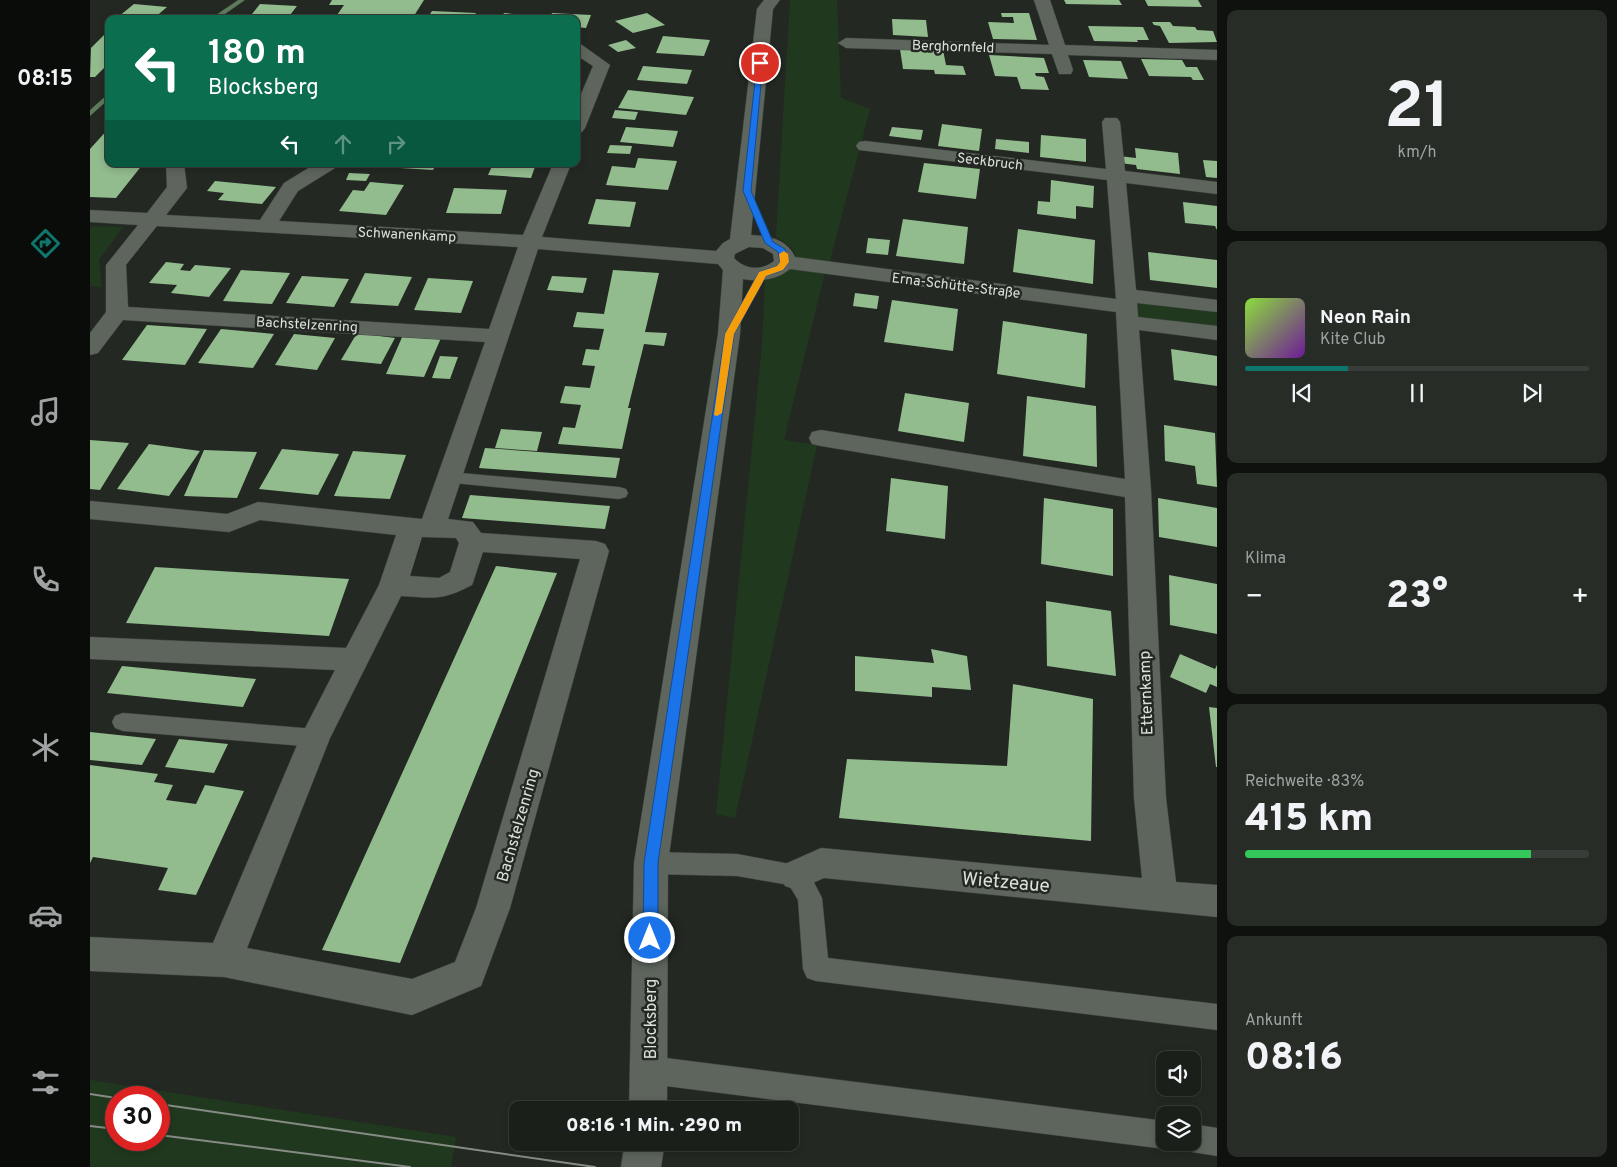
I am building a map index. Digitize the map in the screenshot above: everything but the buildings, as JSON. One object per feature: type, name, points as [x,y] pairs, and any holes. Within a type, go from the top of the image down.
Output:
[{"type":"street","points":[[740,242],[747,191],[765,9],[771,0]]},
{"type":"street","points":[[1042,0],[1066,70]]},
{"type":"street","name":"Berghornfeld","points":[[846,43],[1217,55]]},
{"type":"street","points":[[580,51],[602,65],[580,118]]},
{"type":"street","points":[[1111,122],[1127,308]]},
{"type":"street","name":"Seckbruch","points":[[865,146],[1217,188]]},
{"type":"street","points":[[90,348],[117,313],[116,265],[177,188],[175,167]]},
{"type":"street","points":[[266,226],[291,187],[323,167]]},
{"type":"street","points":[[224,960],[315,738],[449,478],[530,242],[561,167]]},
{"type":"street","points":[[747,191],[770,243]]},
{"type":"street","name":"Schwanenkamp","points":[[90,216],[530,242],[729,264]]},
{"type":"street","points":[[749,241],[770,243],[782,250],[785,262],[780,268],[762,274],[742,272],[729,264],[725,252],[731,246],[749,241]]},
{"type":"street","name":"Erna-Schütte-Straße","points":[[785,262],[1127,308],[1217,334]]},
{"type":"street","name":"Blocksberg","points":[[648,1101],[651,863],[729,334],[729,264]]},
{"type":"street","name":"Blocksberg","points":[[729,334],[762,274]]},
{"type":"street","name":"Erna-Schütte-Straße","points":[[1127,308],[1217,306]]},
{"type":"street","name":"Etternkamp","points":[[1127,308],[1138,490],[1150,798],[1161,895]]},
{"type":"street","name":"Bachstelzenring","points":[[117,313],[498,336]]},
{"type":"street","points":[[821,438],[1138,490]]},
{"type":"street","name":"Bachstelzenring","points":[[90,510],[229,523],[258,511],[422,528],[464,530],[473,542],[596,551],[493,908],[468,974],[412,997],[224,960],[90,954]]},
{"type":"street","points":[[393,585],[443,588],[462,578],[473,542]]},
{"type":"street","points":[[92,651],[356,660]]},
{"type":"street","name":"Wietzeaue","points":[[797,874],[821,863],[1217,901]]},
{"type":"street","points":[[641,1167],[644,1151]]},
{"type":"lane","points":[[449,478],[619,492]]},
{"type":"lane","points":[[124,722],[315,738]]},
{"type":"lane","points":[[651,863],[737,865],[797,874],[810,898],[816,969],[1217,1017]]},
{"type":"lane","points":[[650,1070],[1156,1134]]},
{"type":"lane","points":[[1201,1139],[1217,1142]]},
{"type":"green space","points":[[790,0],[837,0],[841,98],[870,109],[829,264],[799,261],[792,248],[776,236]]},
{"type":"green space","points":[[90,226],[123,227],[99,260],[102,287],[90,286]]},
{"type":"green space","points":[[790,268],[825,272],[784,440],[817,445],[735,818],[716,814],[762,344],[765,279]]},
{"type":"green space","points":[[1137,300],[1217,310],[1217,330],[1138,320]]},
{"type":"green space","points":[[90,1080],[129,1086],[105,1086],[105,1151],[170,1151],[170,1092],[456,1137],[451,1167],[90,1167]]},
{"type":"waterway","points":[[219,15],[242,0]]},
{"type":"waterway","points":[[90,114],[105,99]]},
{"type":"tram line","points":[[90,1094],[105,1096]]},
{"type":"tram line","points":[[170,1106],[595,1167]]},
{"type":"tram line","points":[[90,1126],[105,1128]]},
{"type":"tram line","points":[[170,1136],[410,1167]]},
{"type":"slow traffic","points":[[717,413],[729,334],[762,274],[780,268],[785,262],[784,254]]},
{"type":"route","points":[[650,938],[651,863],[729,334],[762,274],[780,268],[785,262],[782,250],[770,243],[747,191],[760,63]]}]
